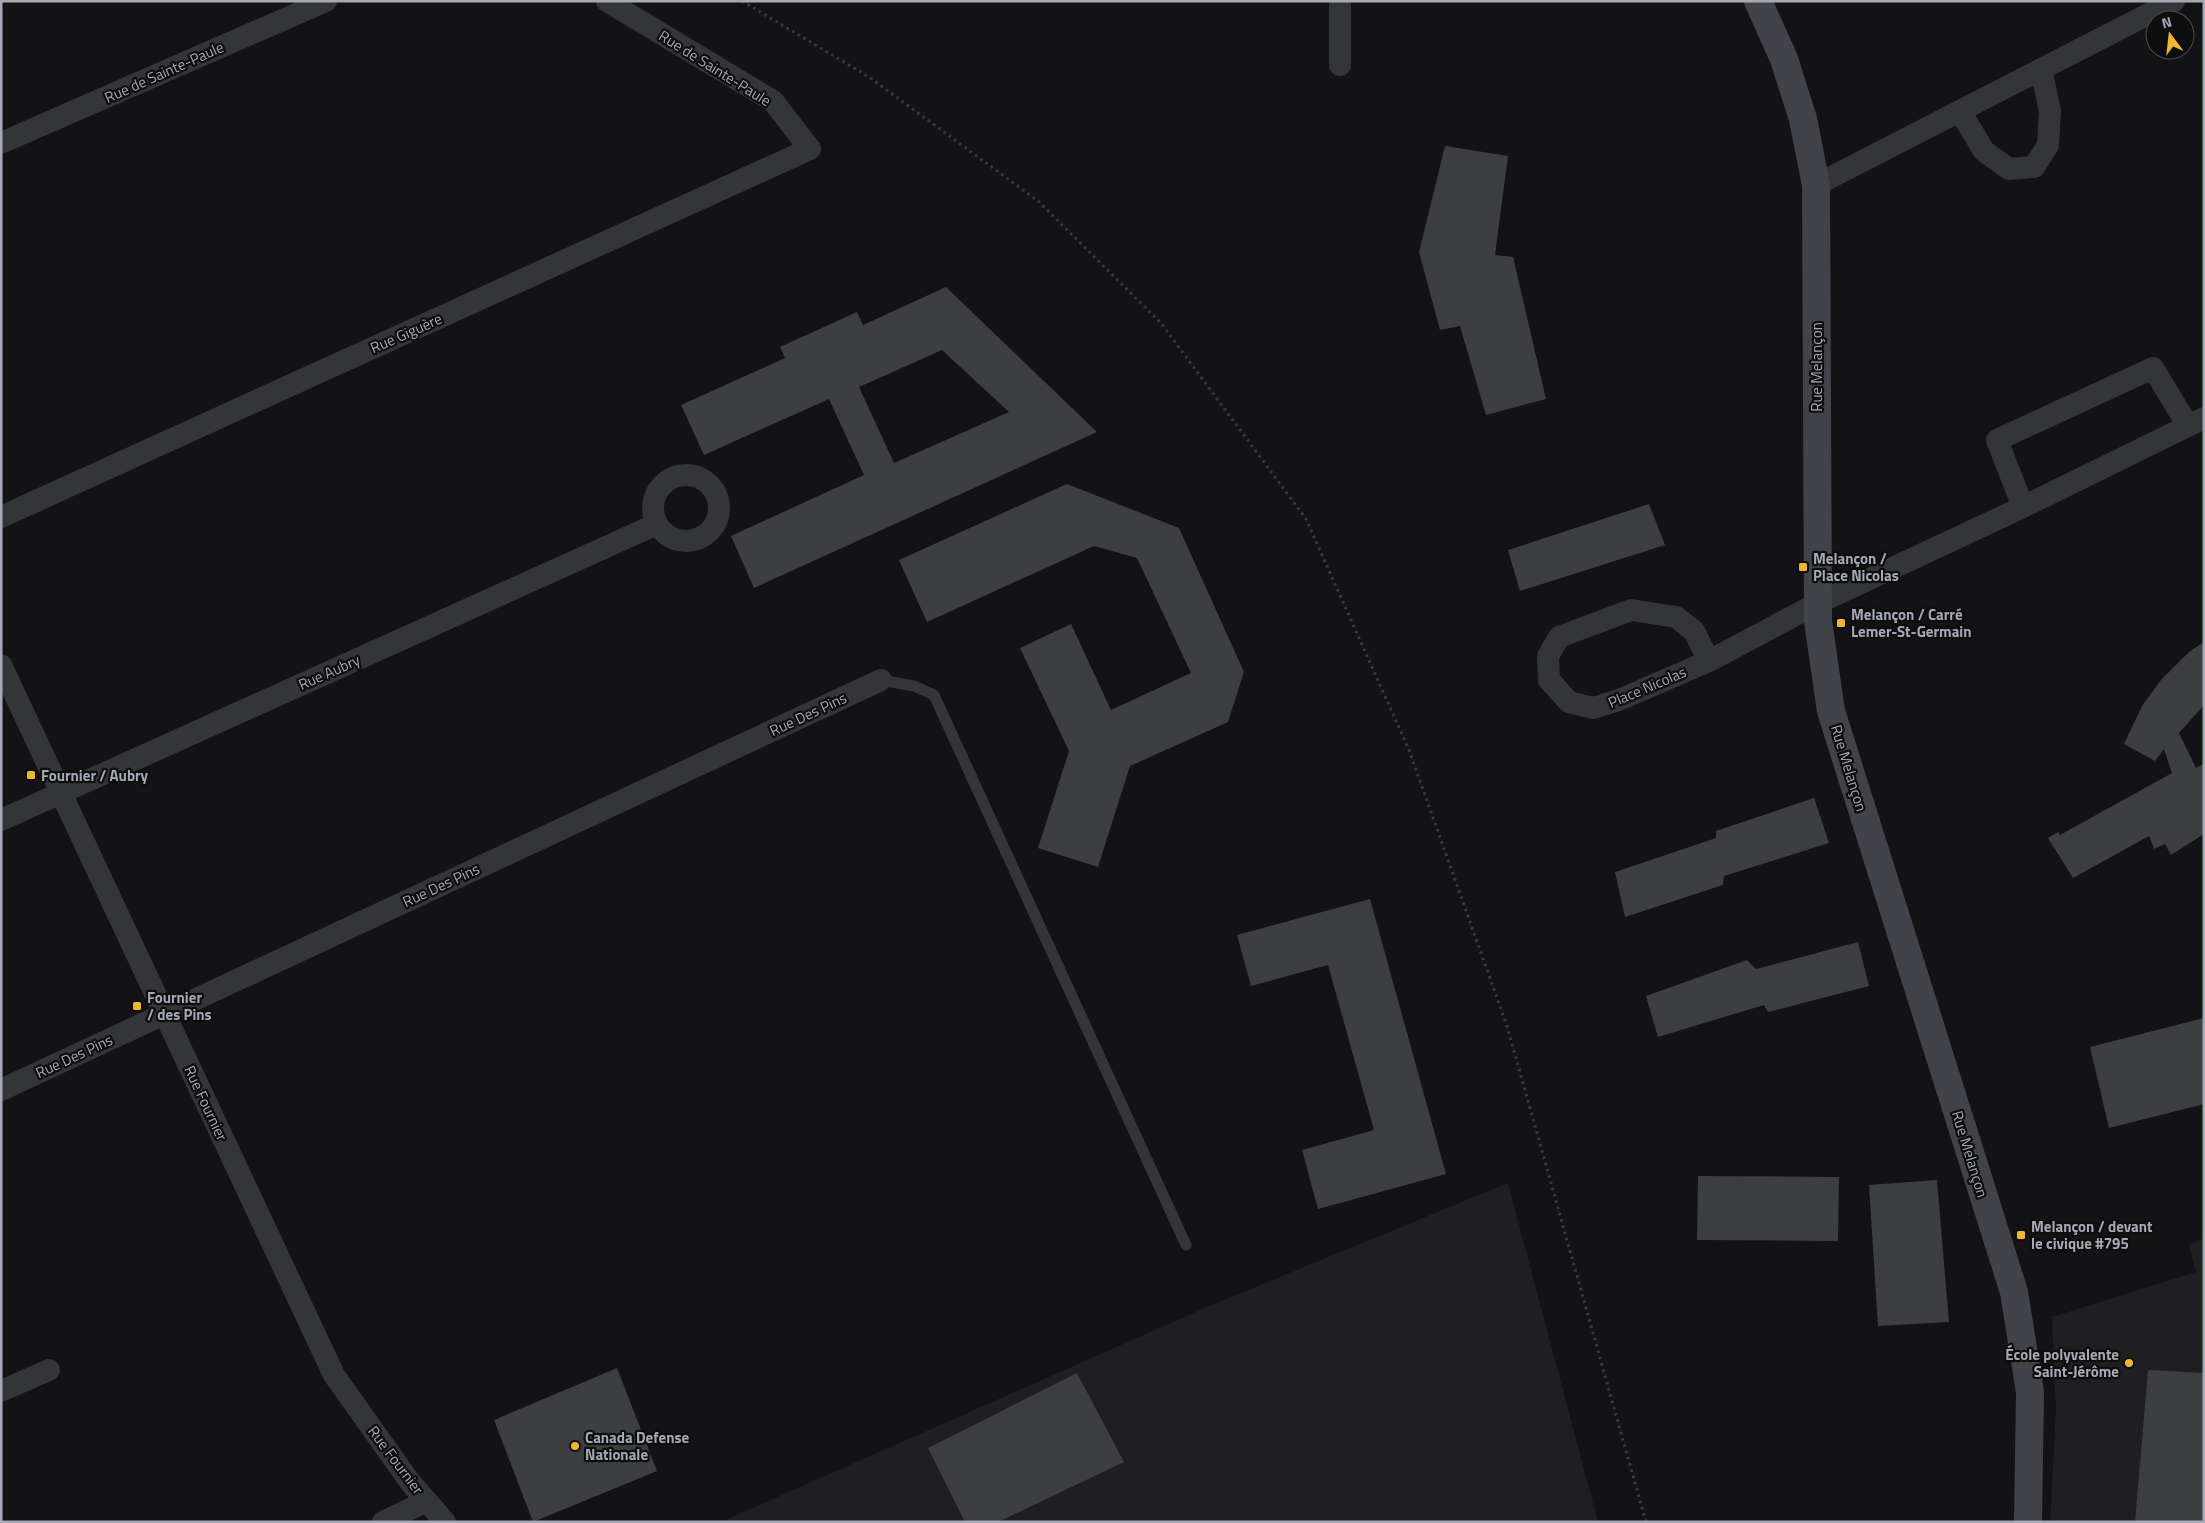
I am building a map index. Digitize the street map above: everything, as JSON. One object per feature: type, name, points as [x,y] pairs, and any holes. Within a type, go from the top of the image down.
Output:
[{"type":"street","name":"Rue de Sainte-Paule","points":[[1,143],[326,1]]},
{"type":"street","name":"Rue de Sainte-Paule","points":[[607,1],[772,101],[810,149]]},
{"type":"street","points":[[1340,1],[1340,65]]},
{"type":"street","name":"Rue Melançon","points":[[1758,1],[1784,60],[1803,119],[1816,186],[1818,621],[1831,711],[2014,1292],[2030,1392],[2028,1522]]},
{"type":"street","points":[[1816,186],[2174,1]]},
{"type":"street","points":[[1960,111],[1984,151],[2009,169],[2034,167],[2048,145],[2050,111],[2041,69]]},
{"type":"street","name":"Rue Giguère","points":[[1,517],[810,149]]},
{"type":"street","points":[[2024,507],[1997,440],[2153,368],[2196,422]]},
{"type":"street","name":"Place Nicolas","points":[[1709,660],[1694,631],[1676,617],[1630,610],[1559,638],[1548,656],[1549,680],[1568,702],[1593,708],[1619,700],[1709,660],[1818,604],[2024,507],[2196,422]]},
{"type":"street","name":"Rue Aubry","points":[[1,820],[657,524]]},
{"type":"street","name":"Rue Fournier","points":[[1,665],[334,1375],[410,1482],[445,1522]]},
{"type":"street","name":"Rue Des Pins","points":[[1,1090],[881,680]]},
{"type":"street","points":[[1,1392],[49,1370]]},
{"type":"street","points":[[383,1522],[427,1501]]},
{"type":"lane","points":[[881,680],[914,686],[934,695],[1186,1245]]},
{"type":"path","points":[[742,1],[869,77],[1038,201],[1161,324],[1306,519],[1409,750],[1507,1026],[1646,1522]]},
{"type":"shaded area","points":[[1508,1183],[1598,1522],[721,1522],[1207,1307]]},
{"type":"shaded area","name":"École polyvalente Saint-Jérôme","points":[[2204,1238],[2204,1522],[2050,1522],[2056,1410],[2052,1317],[2196,1272],[2189,1245]]},
{"type":"building","points":[[1445,146],[1508,156],[1495,255],[1513,257],[1546,399],[1486,415],[1460,326],[1440,330],[1419,252]]},
{"type":"building","points":[[946,287],[1097,432],[754,588],[731,536],[864,475],[829,399],[704,455],[681,405],[785,358],[780,347],[857,312],[863,325]],"holes":[[[942,350],[1009,412],[894,463],[859,387]]]},
{"type":"building","points":[[1067,484],[1179,528],[1244,672],[1228,722],[1130,766],[1098,867],[1038,848],[1069,751],[1020,648],[1071,624],[1111,710],[1191,673],[1137,558],[1094,546],[927,622],[899,560]]},
{"type":"building","points":[[1649,504],[1665,545],[1520,591],[1508,550]]},
{"type":"building","points":[[2204,642],[2204,705],[2179,733],[2196,768],[2204,763],[2204,834],[2171,855],[2165,844],[2154,849],[2149,836],[2073,878],[2048,838],[2058,832],[2060,835],[2172,773],[2164,749],[2155,761],[2124,744],[2142,706],[2161,680],[2189,652]]},
{"type":"building","points":[[1814,798],[1829,843],[1724,876],[1723,885],[1625,917],[1615,872],[1716,838],[1716,831]]},
{"type":"building","points":[[1370,899],[1446,1174],[1318,1209],[1302,1150],[1374,1130],[1328,965],[1251,986],[1237,935]]},
{"type":"building","points":[[1858,942],[1869,986],[1768,1012],[1764,1005],[1658,1037],[1646,996],[1747,960],[1756,969]]},
{"type":"building","points":[[2204,1018],[2204,1104],[2109,1128],[2090,1047]]},
{"type":"building","points":[[1698,1176],[1839,1177],[1838,1241],[1697,1240]]},
{"type":"building","points":[[1937,1180],[1949,1322],[1878,1326],[1869,1185]]},
{"type":"building","name":"Canada Defense Nationale","points":[[617,1368],[657,1471],[533,1522],[494,1420]]},
{"type":"building","points":[[2148,1370],[2204,1373],[2204,1522],[2135,1522]]},
{"type":"building","points":[[1077,1373],[1124,1462],[998,1522],[965,1522],[928,1448]]},
{"type":"place","name":"Melançon / Place Nicolas","points":[[1803,567]]},
{"type":"place","name":"Melançon / Carré Lemer-St-Germain","points":[[1841,623]]},
{"type":"place","name":"Fournier / Aubry","points":[[31,775]]},
{"type":"place","name":"Fournier / des Pins","points":[[137,1006]]},
{"type":"place","name":"Melançon / devant le civique #795","points":[[2021,1235]]},
{"type":"place","name":"École polyvalente Saint-Jérôme","points":[[2129,1363]]},
{"type":"place","name":"Canada Defense Nationale","points":[[575,1446]]}]
